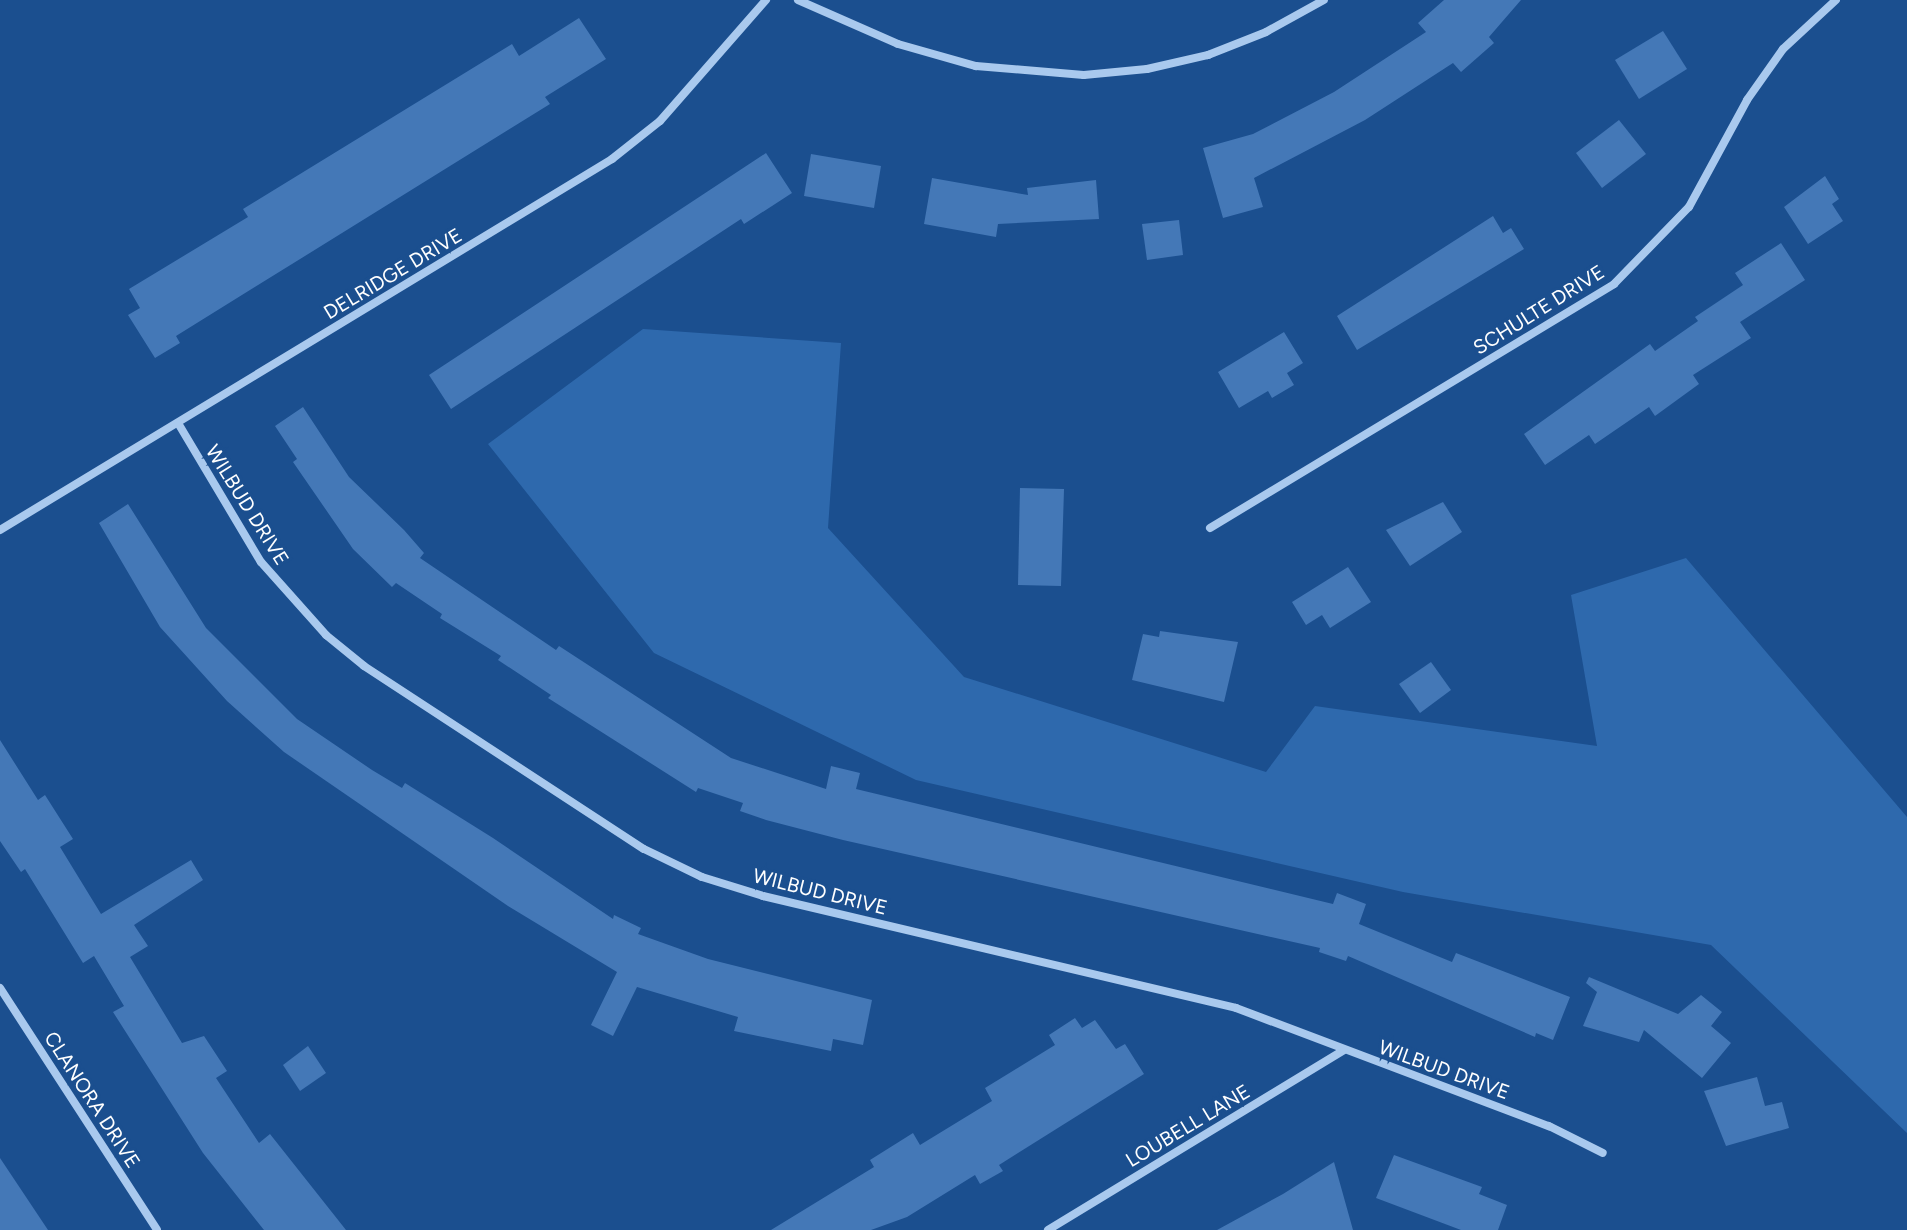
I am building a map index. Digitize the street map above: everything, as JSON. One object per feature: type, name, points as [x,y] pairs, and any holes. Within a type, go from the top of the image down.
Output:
[{"type":"street","name":"DELRIDGE DRIVE","points":[[0,530],[612,159],[660,121],[766,0]]},
{"type":"street","points":[[798,0],[898,44],[976,66],[1084,75],[1147,69],[1208,55],[1266,32],[1324,0]]},
{"type":"street","name":"SCHULTE DRIVE","points":[[1210,528],[1614,284],[1689,207],[1747,100],[1774,61],[1836,0]]},
{"type":"street","name":"WILBUD DRIVE","points":[[178,423],[261,562],[326,635],[364,666],[644,849],[702,877],[763,896],[1236,1008],[1549,1126],[1603,1153]]},
{"type":"street","name":"CLANORA DRIVE","points":[[0,988],[157,1230]]},
{"type":"street","name":"LOUBELL LANE","points":[[1048,1230],[1344,1050]]},
{"type":"shaded area","points":[[643,329],[841,343],[828,528],[964,677],[1266,772],[1315,706],[1597,746],[1571,595],[1686,558],[1907,817],[1907,1133],[1711,945],[1403,892],[916,780],[654,653],[488,444]]},
{"type":"building","points":[[1444,0],[1521,0],[1489,37],[1494,43],[1461,72],[1453,63],[1365,120],[1254,178],[1263,207],[1223,218],[1203,148],[1253,134],[1334,92],[1426,32],[1418,23]]},
{"type":"building","points":[[579,18],[606,59],[545,97],[550,104],[176,336],[180,343],[155,358],[128,315],[140,308],[129,289],[248,217],[243,209],[512,44],[519,56]]},
{"type":"building","points":[[1663,31],[1687,69],[1639,99],[1615,60]]},
{"type":"building","points":[[1619,120],[1646,154],[1602,188],[1576,153]]},
{"type":"building","points":[[766,153],[792,193],[744,224],[741,219],[451,409],[429,375]]},
{"type":"building","points":[[811,154],[881,166],[874,208],[804,196]]},
{"type":"building","points":[[1825,176],[1839,199],[1832,204],[1843,221],[1808,244],[1784,207]]},
{"type":"building","points":[[932,178],[1028,195],[1027,188],[1096,180],[1099,219],[998,224],[996,237],[924,224]]},
{"type":"building","points":[[1493,216],[1503,233],[1511,228],[1524,249],[1357,350],[1337,316]]},
{"type":"building","points":[[1179,220],[1183,255],[1147,260],[1142,224]]},
{"type":"building","points":[[1781,243],[1805,280],[1740,322],[1751,338],[1693,375],[1699,384],[1655,416],[1649,407],[1595,444],[1589,435],[1545,465],[1524,434],[1650,344],[1655,351],[1698,321],[1695,317],[1743,285],[1735,273]]},
{"type":"building","points":[[1284,332],[1303,363],[1287,373],[1294,385],[1272,398],[1268,391],[1239,408],[1218,372]]},
{"type":"building","points":[[303,407],[349,477],[404,530],[424,553],[420,558],[556,650],[559,646],[731,758],[826,789],[831,766],[860,773],[856,789],[1333,904],[1337,893],[1366,904],[1359,924],[1452,962],[1456,953],[1570,997],[1553,1040],[1536,1033],[1535,1037],[1348,956],[1346,961],[1319,952],[1320,948],[843,840],[766,820],[740,811],[743,803],[698,788],[696,792],[548,698],[551,695],[498,660],[501,656],[440,618],[442,614],[396,583],[392,587],[353,549],[293,462],[297,459],[275,426]]},
{"type":"building","points":[[1020,488],[1064,489],[1061,586],[1018,585]]},
{"type":"building","points":[[1443,502],[1462,532],[1410,566],[1386,530]]},
{"type":"building","points":[[128,504],[206,628],[297,719],[372,770],[402,788],[405,783],[493,838],[613,919],[614,915],[641,928],[638,934],[708,959],[872,1000],[863,1045],[833,1039],[831,1051],[734,1031],[738,1017],[637,987],[613,1036],[591,1025],[617,972],[508,906],[284,752],[227,701],[160,627],[99,523]]},
{"type":"building","points":[[1348,567],[1371,602],[1330,628],[1322,615],[1306,625],[1292,602]]},
{"type":"building","points":[[1160,631],[1238,642],[1224,702],[1132,680],[1143,634],[1159,637]]},
{"type":"building","points":[[1431,662],[1451,690],[1420,713],[1399,684]]},
{"type":"building","points":[[0,740],[38,800],[45,795],[73,839],[60,847],[101,914],[191,860],[203,880],[134,925],[148,946],[130,957],[182,1043],[204,1036],[227,1071],[216,1078],[259,1143],[270,1134],[346,1230],[264,1230],[203,1153],[113,1012],[124,1006],[94,956],[83,963],[25,869],[21,872],[0,841]]},
{"type":"building","points":[[1589,977],[1678,1014],[1701,995],[1722,1012],[1711,1026],[1731,1043],[1702,1078],[1644,1030],[1639,1042],[1583,1026],[1597,992],[1586,983]]},
{"type":"building","points":[[1075,1018],[1082,1028],[1095,1020],[1116,1049],[1125,1044],[1144,1074],[999,1165],[1003,1171],[980,1184],[975,1175],[907,1217],[871,1230],[771,1230],[874,1167],[870,1160],[913,1133],[920,1145],[992,1101],[985,1088],[1055,1045],[1049,1035]]},
{"type":"building","points":[[308,1046],[326,1073],[300,1091],[283,1065]]},
{"type":"building","points":[[1757,1077],[1765,1106],[1782,1102],[1789,1128],[1726,1146],[1704,1091]]},
{"type":"building","points":[[1394,1155],[1482,1187],[1479,1194],[1507,1205],[1498,1230],[1461,1230],[1376,1198]]},
{"type":"building","points":[[0,1158],[48,1230],[0,1230]]},
{"type":"building","points":[[1334,1162],[1353,1230],[1217,1230],[1283,1194]]}]
